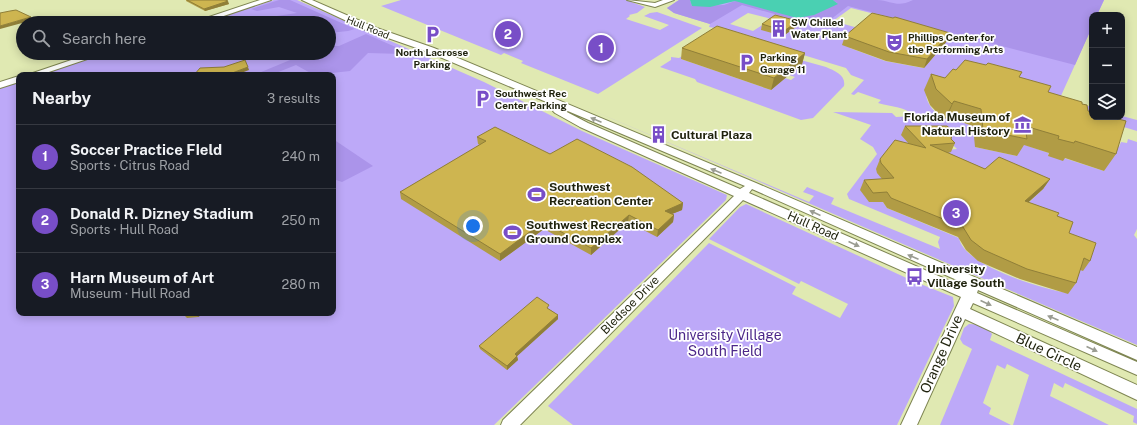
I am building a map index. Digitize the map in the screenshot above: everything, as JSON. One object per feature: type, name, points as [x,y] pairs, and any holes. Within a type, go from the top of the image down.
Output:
[{"type":"street","points":[[217,16],[267,0]]},
{"type":"street","name":"Hull Road","points":[[306,0],[371,29],[431,50],[493,77],[584,125],[747,190],[972,290],[1137,369]]},
{"type":"street","name":"Hull Road","points":[[317,0],[430,48],[431,50]]},
{"type":"street","points":[[631,0],[654,5],[670,0]]},
{"type":"street","points":[[40,72],[78,60]]},
{"type":"street","points":[[0,85],[16,80]]},
{"type":"street","name":"Bledsoe Drive","points":[[509,425],[747,190]]},
{"type":"street","name":"Hull Road","points":[[972,290],[1137,354]]},
{"type":"street","name":"Orange Drive","points":[[909,425],[972,290]]},
{"type":"street","name":"Blue Circle","points":[[961,311],[1137,393]]},
{"type":"green space","name":"Southwest Recreation Ground Complex","points":[[274,0],[297,0],[333,16],[224,16]]},
{"type":"green space","points":[[401,0],[626,0],[645,7],[637,13],[629,15],[630,16],[626,19],[660,30],[669,25],[644,16],[657,12],[702,28],[598,94],[521,63],[523,61],[504,53],[501,55],[381,6]]},
{"type":"green space","points":[[679,0],[1104,0],[1098,12],[1089,12],[1089,34],[1060,98],[1089,106],[1089,118],[926,93],[926,97],[935,112],[944,120],[947,117],[977,127],[975,147],[1017,156],[1016,142],[1049,153],[1048,155],[1064,158],[1104,171],[1112,145],[1119,147],[1121,142],[1127,143],[1128,139],[1137,142],[1137,229],[1134,235],[1137,239],[1137,345],[582,106],[809,202],[814,196],[803,192],[807,187],[834,198],[831,204],[940,249],[938,242],[940,237],[849,199],[847,194],[877,154],[873,147],[860,139],[871,125],[833,112],[892,113],[896,117],[914,116],[906,110],[878,103],[881,100],[858,92],[854,95],[851,94],[864,80],[851,75],[846,68],[760,42],[762,40],[719,27],[709,27],[710,24],[674,13],[667,8]],"holes":[[[851,8],[942,31],[947,41],[939,50],[930,48],[931,60],[923,68],[885,61],[850,48],[869,31],[833,21]],[[748,13],[768,18],[770,20],[753,31],[730,24]],[[943,135],[957,149],[948,150],[946,153],[980,178],[1043,189],[1023,208],[1068,293],[1041,287],[989,267],[975,258],[964,248],[959,238],[887,208],[883,202],[882,179],[876,169]]]},
{"type":"green space","name":"Southwest Recreation Ground Complex","points":[[336,17],[484,82],[582,131],[727,195],[726,200],[494,425],[0,425],[0,88],[16,82],[16,316],[336,316],[336,72],[48,72],[86,60],[336,60]]},
{"type":"green space","points":[[714,36],[826,67],[842,76],[844,86],[813,118],[801,120],[660,67],[671,60],[671,57],[679,58]],"holes":[[[681,59],[801,64],[789,75],[795,77],[791,80],[785,78],[771,90]]]},
{"type":"green space","points":[[1125,117],[1137,120],[1137,131],[1100,120],[1125,120]]},
{"type":"green space","name":"University Village South Field","points":[[746,204],[913,281],[953,297],[954,306],[897,425],[573,425],[548,406],[709,243],[796,287],[792,294],[840,318],[848,304],[801,281],[799,284],[709,239],[740,207]]},
{"type":"green space","name":"University Village South","points":[[969,324],[979,325],[987,329],[992,334],[990,340],[1137,409],[1137,424],[1133,422],[1134,416],[1065,383],[1063,388],[1054,383],[1050,396],[1109,425],[1013,425],[1029,375],[1007,364],[1005,369],[997,365],[983,403],[991,408],[989,414],[1011,425],[940,425],[972,349],[963,344],[960,339],[964,328]]},
{"type":"shaded area","points":[[279,0],[290,0],[326,16],[277,16],[297,13],[279,7],[257,11],[251,9]]},
{"type":"shaded area","points":[[679,0],[690,0],[692,6],[724,5],[735,1],[837,3],[833,0],[877,0],[903,4],[913,0],[1104,0],[1098,12],[1089,12],[1089,34],[1075,65],[848,6],[821,27],[742,5],[710,24],[674,13],[667,8]]},
{"type":"shaded area","points":[[336,21],[355,29],[336,32]]},
{"type":"shaded area","points":[[366,34],[407,52],[402,54],[368,53],[350,71],[336,73],[309,72],[296,65],[278,72],[261,72],[290,60],[336,60],[336,46]]},
{"type":"shaded area","points":[[336,141],[373,166],[342,182],[336,180]]},
{"type":"water","points":[[690,0],[833,0],[838,4],[814,15],[797,18],[735,1],[710,7],[692,6]]},
{"type":"building","points":[[187,0],[225,0],[228,1],[204,9]]},
{"type":"building","points":[[16,10],[29,16],[16,16],[16,21],[0,26],[0,13]]},
{"type":"building","name":"Phillips Center for the Performing Arts","points":[[872,13],[893,18],[895,17],[950,33],[927,59],[889,52],[845,36]]},
{"type":"building","points":[[775,15],[798,21],[784,31],[762,24]]},
{"type":"building","points":[[717,26],[805,53],[774,78],[682,48]]},
{"type":"building","points":[[245,60],[248,67],[235,72],[197,72],[200,68],[224,67]]},
{"type":"building","points":[[965,60],[986,65],[988,63],[1022,72],[1019,77],[1051,86],[1048,92],[1082,102],[1082,104],[1087,105],[1089,120],[1126,121],[1116,154],[1075,141],[1074,143],[1058,139],[1059,136],[1025,126],[1027,139],[983,130],[981,109],[954,101],[952,104],[936,89],[931,74],[945,78],[953,69],[956,70]]},
{"type":"building","points":[[905,126],[947,126],[953,131],[951,139],[955,143],[930,145],[985,169],[999,157],[1050,179],[1025,201],[1059,213],[1057,216],[1073,222],[1069,233],[1096,243],[1090,261],[1084,258],[1076,283],[1027,269],[984,250],[971,240],[963,227],[891,198],[887,192],[873,193],[864,180],[894,178],[881,163],[880,159],[895,140],[926,148]]},
{"type":"building","name":"Southwest Recreation Center","points":[[495,127],[550,154],[577,139],[632,167],[683,203],[665,211],[674,215],[658,230],[629,215],[591,248],[543,222],[500,254],[400,192],[486,141],[477,137]]},
{"type":"building","points":[[537,297],[549,305],[547,308],[558,315],[515,354],[517,356],[507,366],[479,346]]},
{"type":"place","name":"SW Chilled Water Plant","points":[[778,28]]},
{"type":"place","name":"Donald R. Dizney Stadium","points":[[508,34]]},
{"type":"place","name":"North Lacrosse Parking","points":[[432,35]]},
{"type":"place","name":"Phillips Center for the Performing Arts","points":[[895,43]]},
{"type":"place","name":"Soccer Practice FIeld","points":[[601,48]]},
{"type":"place","name":"Parking Garage 11","points":[[747,63]]},
{"type":"place","name":"Southwest Rec Center Parking","points":[[482,99]]},
{"type":"place","name":"Florida Museum of Natural History","points":[[1023,124]]},
{"type":"place","name":"Cultural Plaza","points":[[658,135]]},
{"type":"place","name":"Southwest Recreation Center","points":[[536,194]]},
{"type":"place","name":"Harn Museum of Art","points":[[956,213]]},
{"type":"place","name":"Southwest Recreation Ground Complex","points":[[513,232]]},
{"type":"place","name":"University Village South","points":[[914,276]]}]
